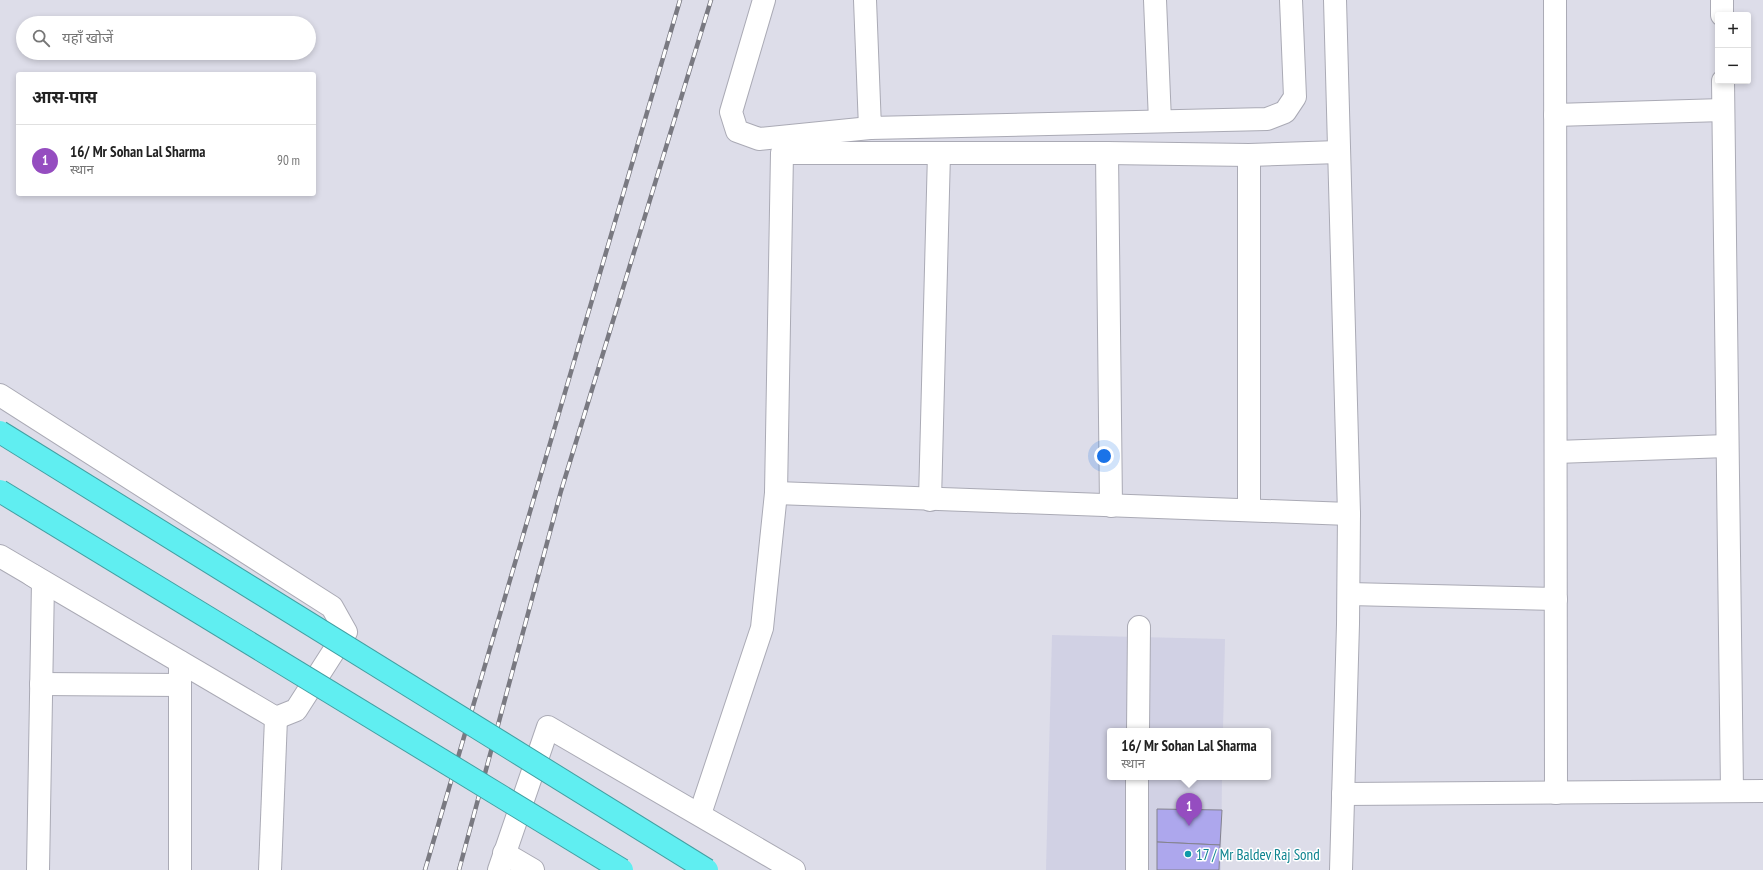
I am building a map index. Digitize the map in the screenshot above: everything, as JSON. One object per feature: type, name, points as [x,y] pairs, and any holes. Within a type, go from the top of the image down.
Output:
[{"type":"highway","points":[[0,432],[708,870]]},
{"type":"highway","points":[[0,491],[622,870]]},
{"type":"street","points":[[764,0],[731,112],[737,131],[759,139],[870,128],[1267,119],[1285,112],[1295,97],[1291,0]]},
{"type":"street","points":[[865,0],[870,128]]},
{"type":"street","points":[[1155,0],[1160,121]]},
{"type":"street","points":[[1336,0],[1349,514],[1349,594],[1342,794],[1341,870]]},
{"type":"street","points":[[1554,0],[1556,793]]},
{"type":"street","points":[[1722,0],[1722,12]]},
{"type":"street","points":[[1723,84],[1732,791]]},
{"type":"street","points":[[1555,115],[1723,110]]},
{"type":"street","points":[[700,814],[762,628],[776,493],[782,152],[1107,152],[1249,155],[1339,152]]},
{"type":"street","points":[[930,500],[939,152]]},
{"type":"street","points":[[1107,152],[1112,506]]},
{"type":"street","points":[[1249,155],[1249,510]]},
{"type":"street","points":[[0,395],[332,607],[346,632],[296,710],[276,718]]},
{"type":"street","points":[[1556,452],[1727,446]]},
{"type":"street","points":[[776,493],[930,500],[1349,514]]},
{"type":"street","points":[[0,557],[276,718]]},
{"type":"street","points":[[0,557],[42,582],[38,870]]},
{"type":"street","points":[[1349,594],[1556,599]]},
{"type":"street","points":[[1138,728],[1139,627]]},
{"type":"street","points":[[180,662],[180,870]]},
{"type":"street","points":[[41,684],[180,685]]},
{"type":"street","points":[[270,870],[276,718]]},
{"type":"street","points":[[533,870],[502,861],[548,728],[700,814],[794,870]]},
{"type":"street","points":[[1137,870],[1138,780]]},
{"type":"street","points":[[1342,794],[1763,791]]},
{"type":"shaded area","points":[[1052,635],[1225,639],[1223,728],[1107,728],[1107,780],[1222,780],[1221,870],[1046,870]]},
{"type":"building","points":[[1157,809],[1222,810],[1220,845],[1157,842]]},
{"type":"building","name":"17 / Mr Baldev Raj Sond","points":[[1157,842],[1220,845],[1219,870],[1157,870]]},
{"type":"railway","points":[[425,870],[680,0]]},
{"type":"railway","points":[[459,870],[561,491],[711,0]]},
{"type":"place","name":"16/ Mr Sohan Lal Sharma","points":[[1189,826]]},
{"type":"place","name":"17 / Mr Baldev Raj Sond","points":[[1188,854]]}]
